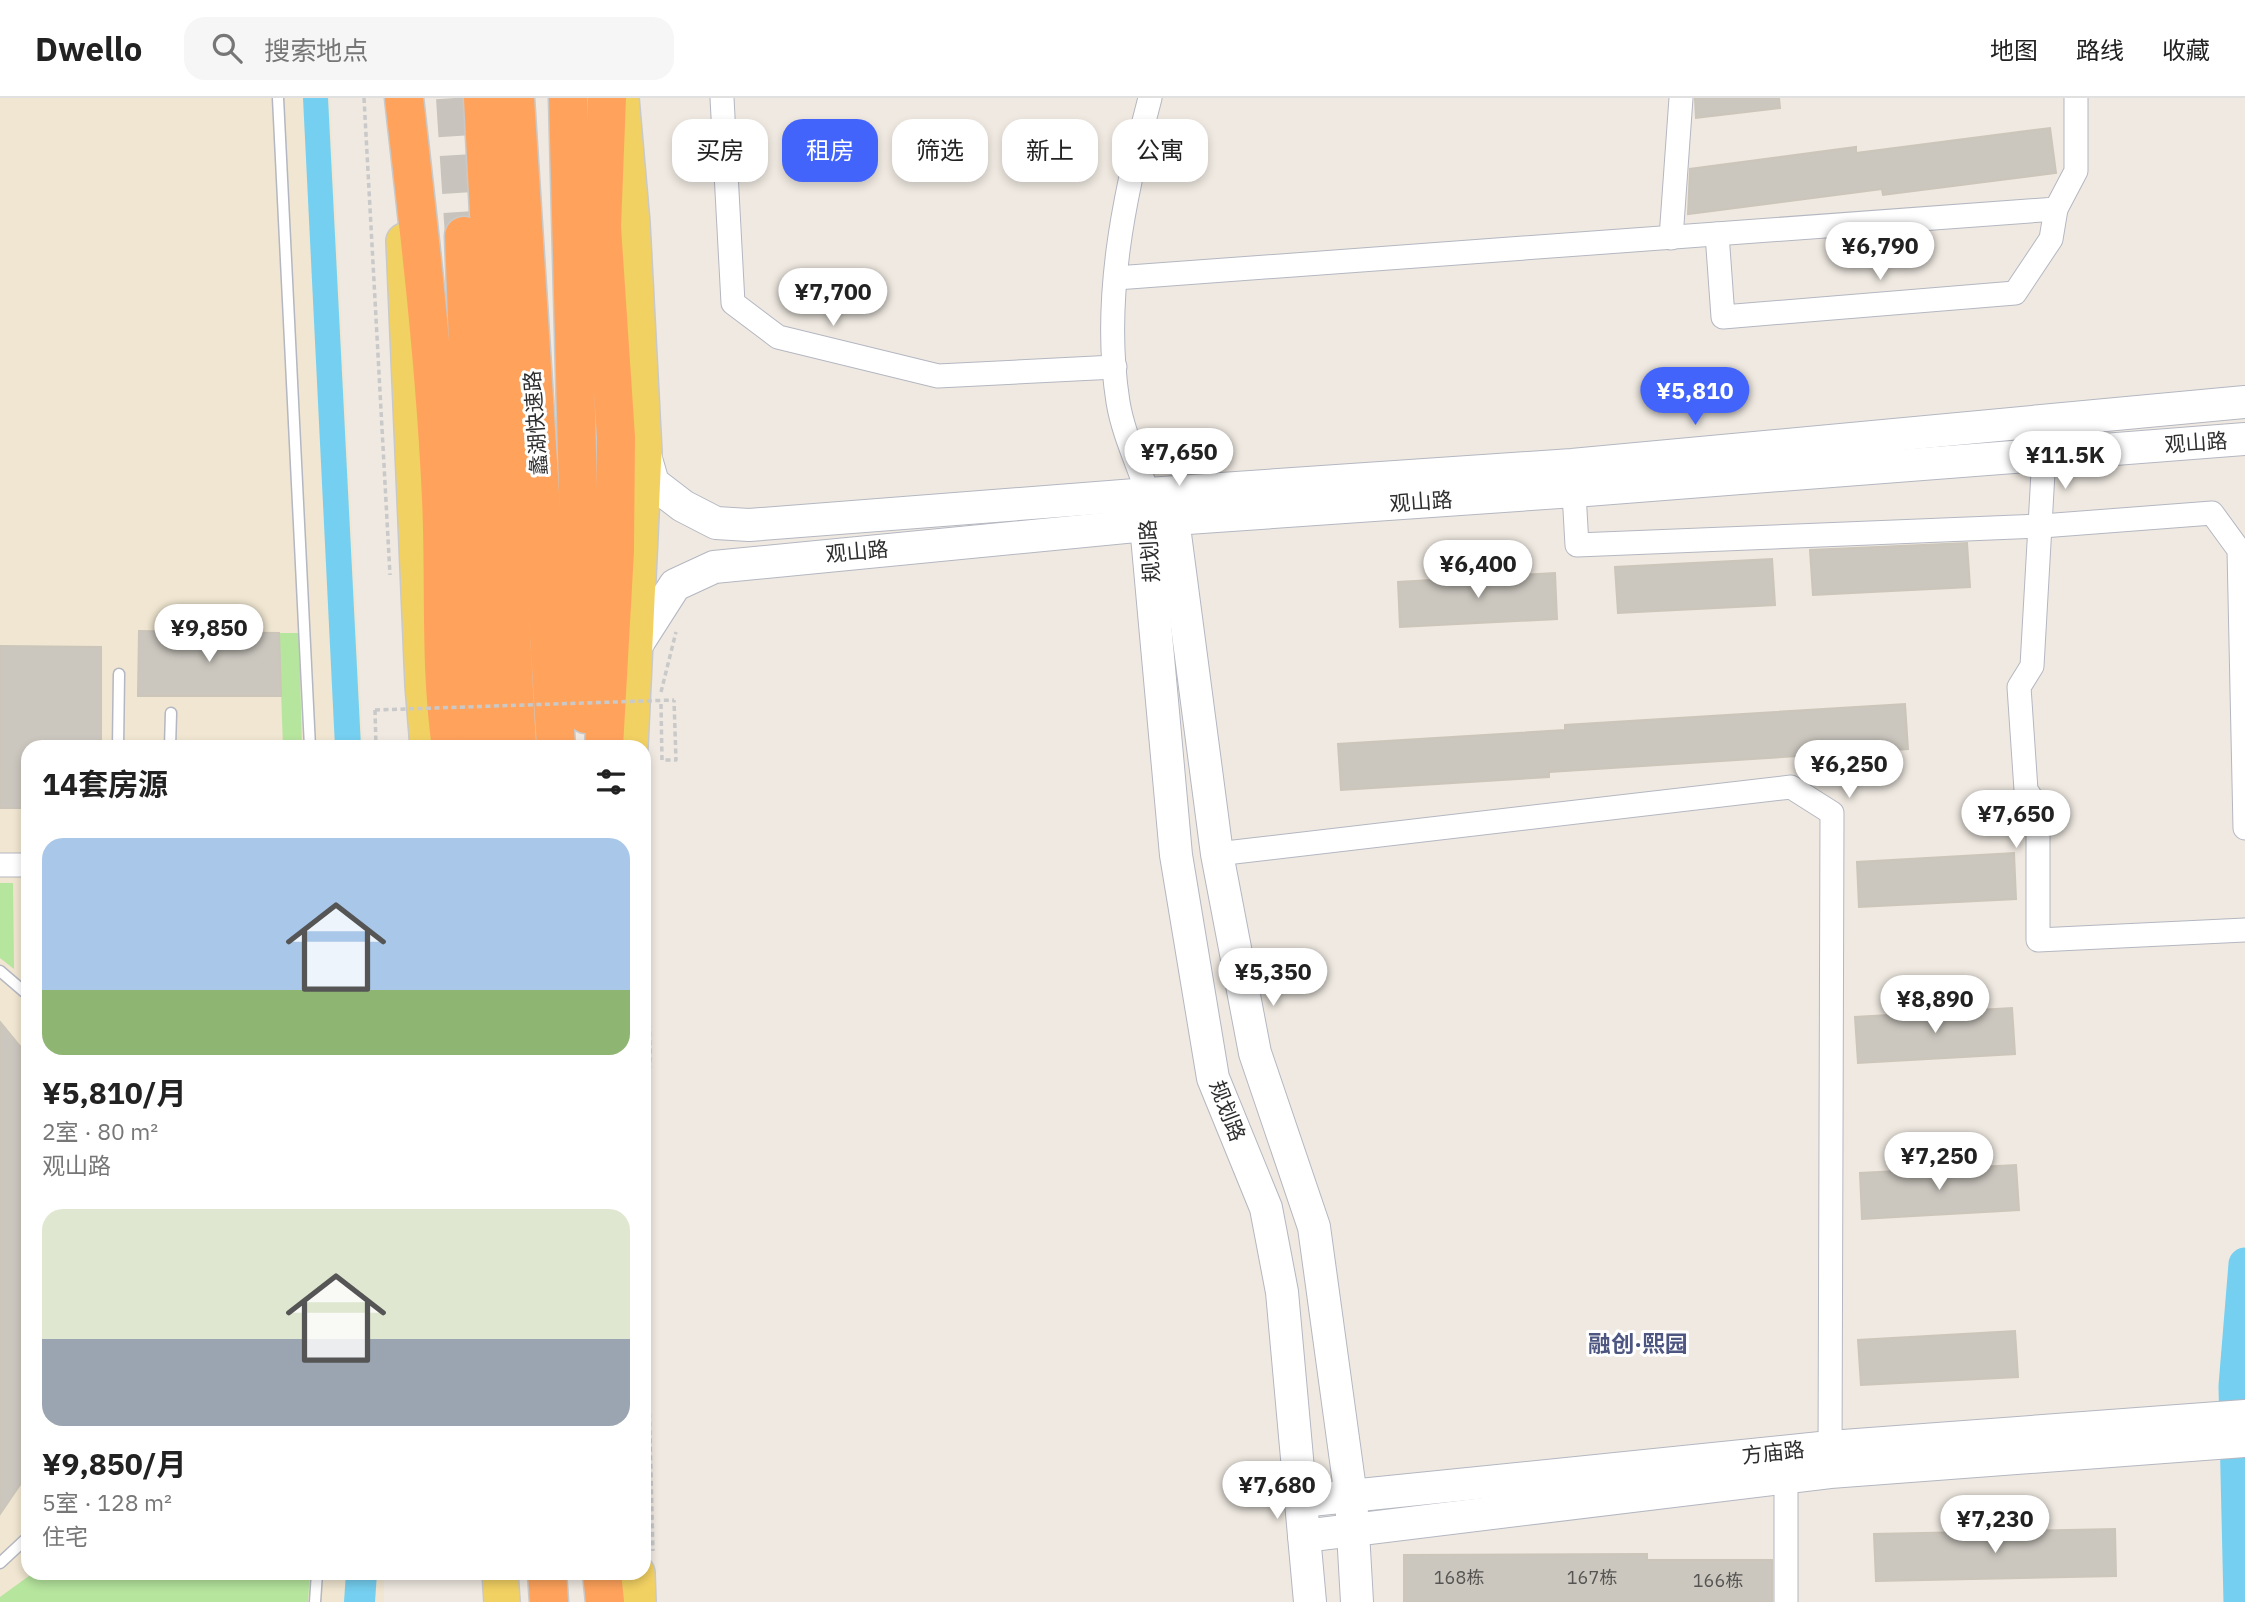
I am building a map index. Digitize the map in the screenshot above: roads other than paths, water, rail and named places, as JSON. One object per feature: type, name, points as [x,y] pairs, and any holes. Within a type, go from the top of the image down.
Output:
[{"type":"highway","points":[[404,98],[431,335],[451,740]]},
{"type":"highway","name":"蠡湖快速路","points":[[483,98],[517,740]]},
{"type":"highway","name":"蠡湖快速路","points":[[515,98],[556,740]]},
{"type":"highway","points":[[568,98],[582,649],[588,740]]},
{"type":"highway","points":[[604,740],[615,551],[616,437],[602,227],[607,98]]},
{"type":"highway","points":[[464,236],[483,740]]},
{"type":"highway","points":[[599,1602],[601,1580]]},
{"type":"highway","points":[[602,1580],[604,1602]]},
{"type":"main road","points":[[404,98],[405,271],[422,671],[427,740]]},
{"type":"main road","points":[[621,98],[632,223],[643,452],[630,740]]},
{"type":"main road","points":[[500,1580],[502,1602]]},
{"type":"main road","points":[[638,1602],[642,1580]]},
{"type":"street","points":[[722,98],[733,303],[778,337],[938,376],[1115,367]]},
{"type":"street","points":[[1148,494],[1118,404],[1111,322],[1127,184],[1150,98]]},
{"type":"street","points":[[1671,238],[1681,98]]},
{"type":"street","points":[[1717,234],[1723,317],[2015,293],[2051,239],[2056,209],[2076,171],[2076,98]]},
{"type":"street","points":[[1116,278],[2056,209]]},
{"type":"street","name":"观山路","points":[[636,646],[675,585],[714,567],[1573,478],[2245,402]]},
{"type":"street","name":"观山路","points":[[643,452],[653,483],[683,506],[716,523],[748,525],[1148,494],[1573,478],[2044,455],[2245,439]]},
{"type":"street","points":[[2044,455],[2032,666],[2019,687],[2026,790],[2038,808],[2038,940],[2245,930]]},
{"type":"street","points":[[1573,478],[1577,545],[2042,526],[2212,513],[2239,550],[2245,828]]},
{"type":"street","name":"规划路","points":[[1148,494],[1159,522],[1255,1053],[1314,1227],[1350,1497],[1357,1602]]},
{"type":"street","name":"规划路","points":[[1159,522],[1176,855],[1213,1079],[1266,1208],[1282,1292],[1311,1601]]},
{"type":"street","points":[[1217,854],[1791,787],[1832,813],[1830,1460]]},
{"type":"street","points":[[0,865],[21,865]]},
{"type":"street","name":"方庙路","points":[[1301,1501],[2194,1432],[2245,1416]]},
{"type":"street","name":"方庙路","points":[[2194,1432],[2245,1441]]},
{"type":"street","name":"方庙路","points":[[1304,1536],[1786,1478],[1830,1460]]},
{"type":"street","points":[[1786,1478],[1786,1602]]},
{"type":"lane","points":[[278,98],[310,740]]},
{"type":"lane","points":[[118,674],[118,740]]},
{"type":"lane","points":[[170,740],[171,713]]},
{"type":"lane","points":[[0,971],[21,989]]},
{"type":"lane","points":[[0,1563],[21,1544]]},
{"type":"lane","points":[[315,1602],[317,1580]]},
{"type":"water","points":[[303,98],[328,98],[361,740],[335,740]]},
{"type":"water","points":[[346,1580],[377,1580],[375,1602],[344,1602]]},
{"type":"waterway","points":[[2240,1602],[2235,1386],[2245,1264]]},
{"type":"tunnel","points":[[455,98],[464,236]]},
{"type":"district","name":"融创·熙园","points":[[1638,1344]]}]
